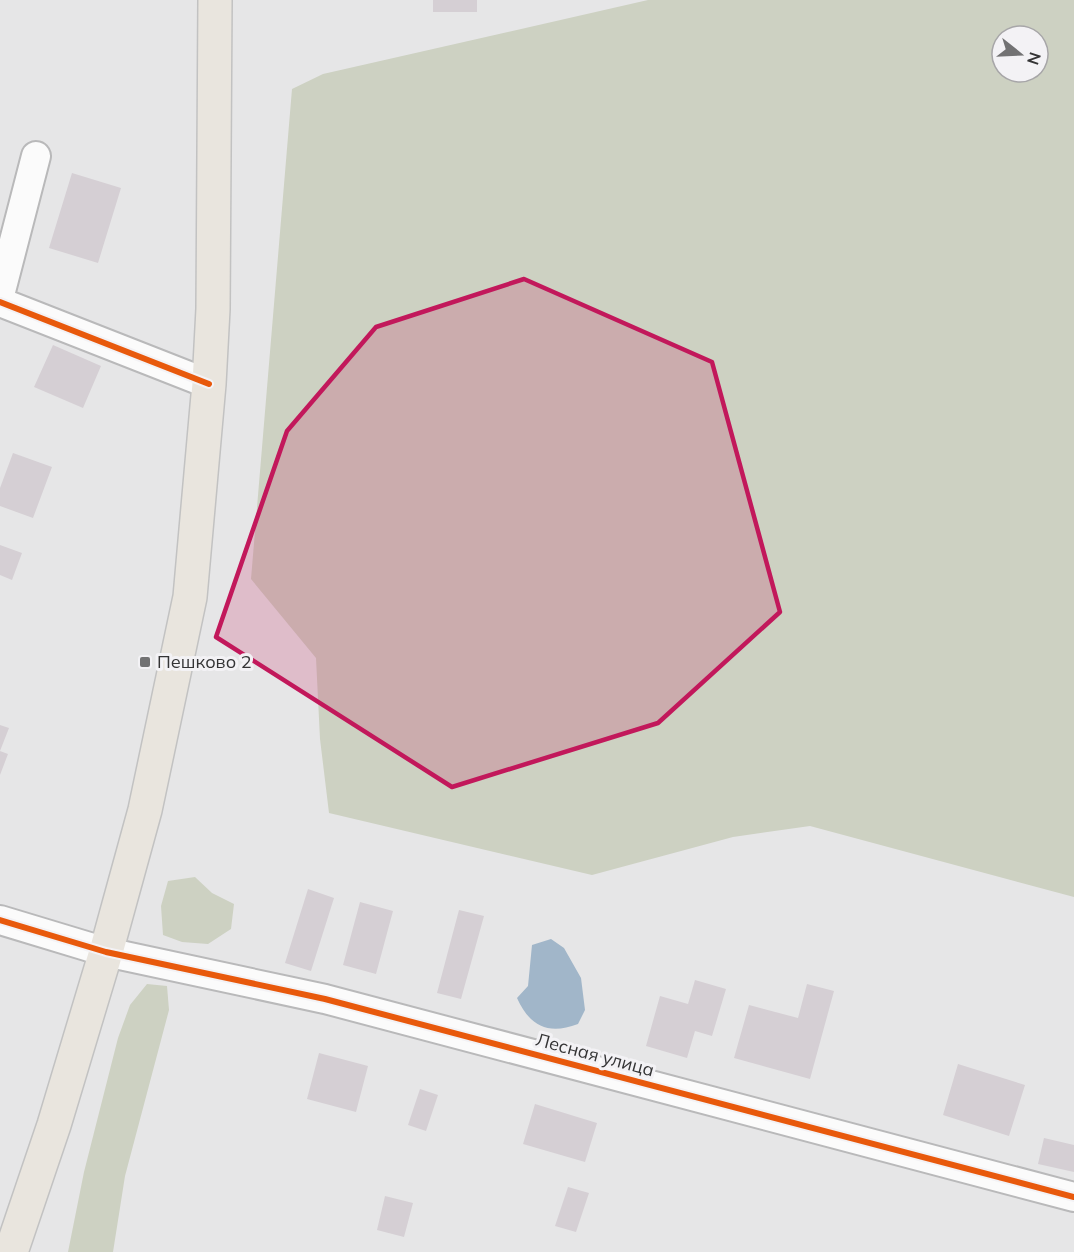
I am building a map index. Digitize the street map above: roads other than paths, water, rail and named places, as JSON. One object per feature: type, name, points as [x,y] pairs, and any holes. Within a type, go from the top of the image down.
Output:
[{"type":"highway","points":[[11,1252],[54,1125],[106,952],[145,810],[190,597],[209,384],[213,309],[214,0]]},
{"type":"street","points":[[0,295],[36,156]]},
{"type":"street","points":[[0,302],[209,384]]},
{"type":"street","name":"Лесная улица","points":[[0,920],[106,952],[325,999],[1074,1197]]},
{"type":"water","points":[[551,939],[564,948],[581,978],[585,1010],[578,1024],[558,1029],[541,1026],[534,1022],[517,998],[528,986],[532,945]]},
{"type":"place","name":"Пешково 2","points":[[145,662]]}]
